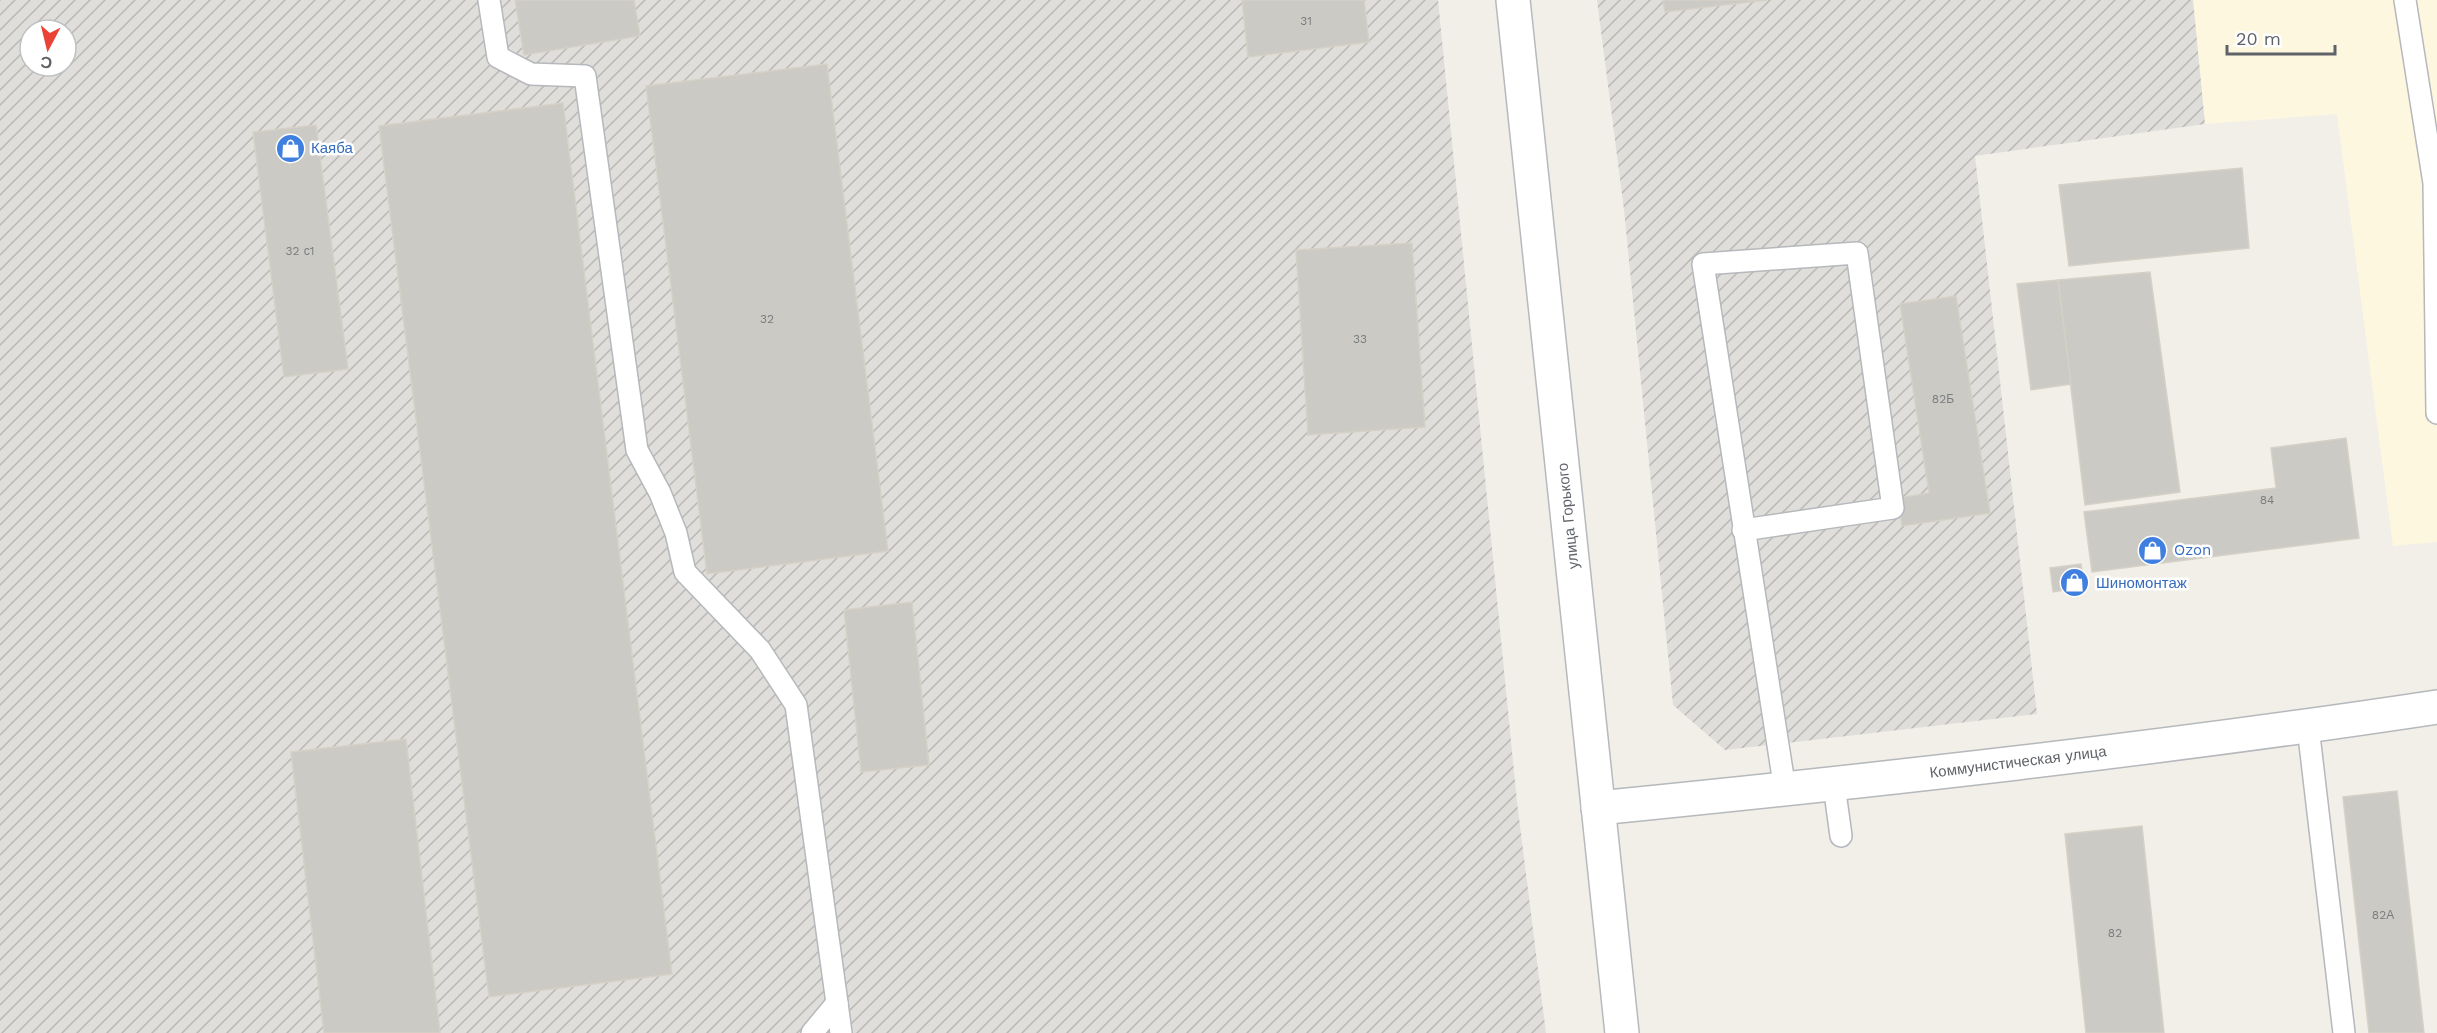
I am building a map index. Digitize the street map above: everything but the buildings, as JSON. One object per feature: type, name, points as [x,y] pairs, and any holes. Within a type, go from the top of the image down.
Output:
[{"type":"main road","name":"улица Горького","points":[[1513,0],[1622,1033]]},
{"type":"main road","name":"Коммунистическая улица","points":[[1598,808],[1834,785],[2308,727],[2437,707]]},
{"type":"lane","points":[[489,0],[498,57],[531,74],[585,76],[637,450],[660,493],[676,533],[685,572],[760,650],[796,705],[841,1033]]},
{"type":"lane","points":[[2405,0],[2434,183],[2437,413]]},
{"type":"lane","points":[[1743,530],[1893,508],[1857,252],[1703,264],[1743,530],[1785,790]]},
{"type":"lane","points":[[2308,727],[2344,1033]]},
{"type":"lane","points":[[1834,785],[1841,837]]},
{"type":"lane","points":[[812,1033],[837,1003]]},
{"type":"shaded area","points":[[0,0],[1438,0],[1517,802],[1546,1033],[0,1033]]},
{"type":"shaded area","points":[[1597,0],[2193,0],[2205,124],[1975,156],[2037,714],[1725,750],[1673,705],[1624,210]]},
{"type":"shaded area","points":[[2193,0],[2437,0],[2437,542],[2393,546],[2337,114],[2205,124]]},
{"type":"place","name":"Каяба","points":[[290,148]]},
{"type":"place","name":"Ozon","points":[[2153,550]]},
{"type":"place","name":"Шиномонтаж","points":[[2075,583]]}]
